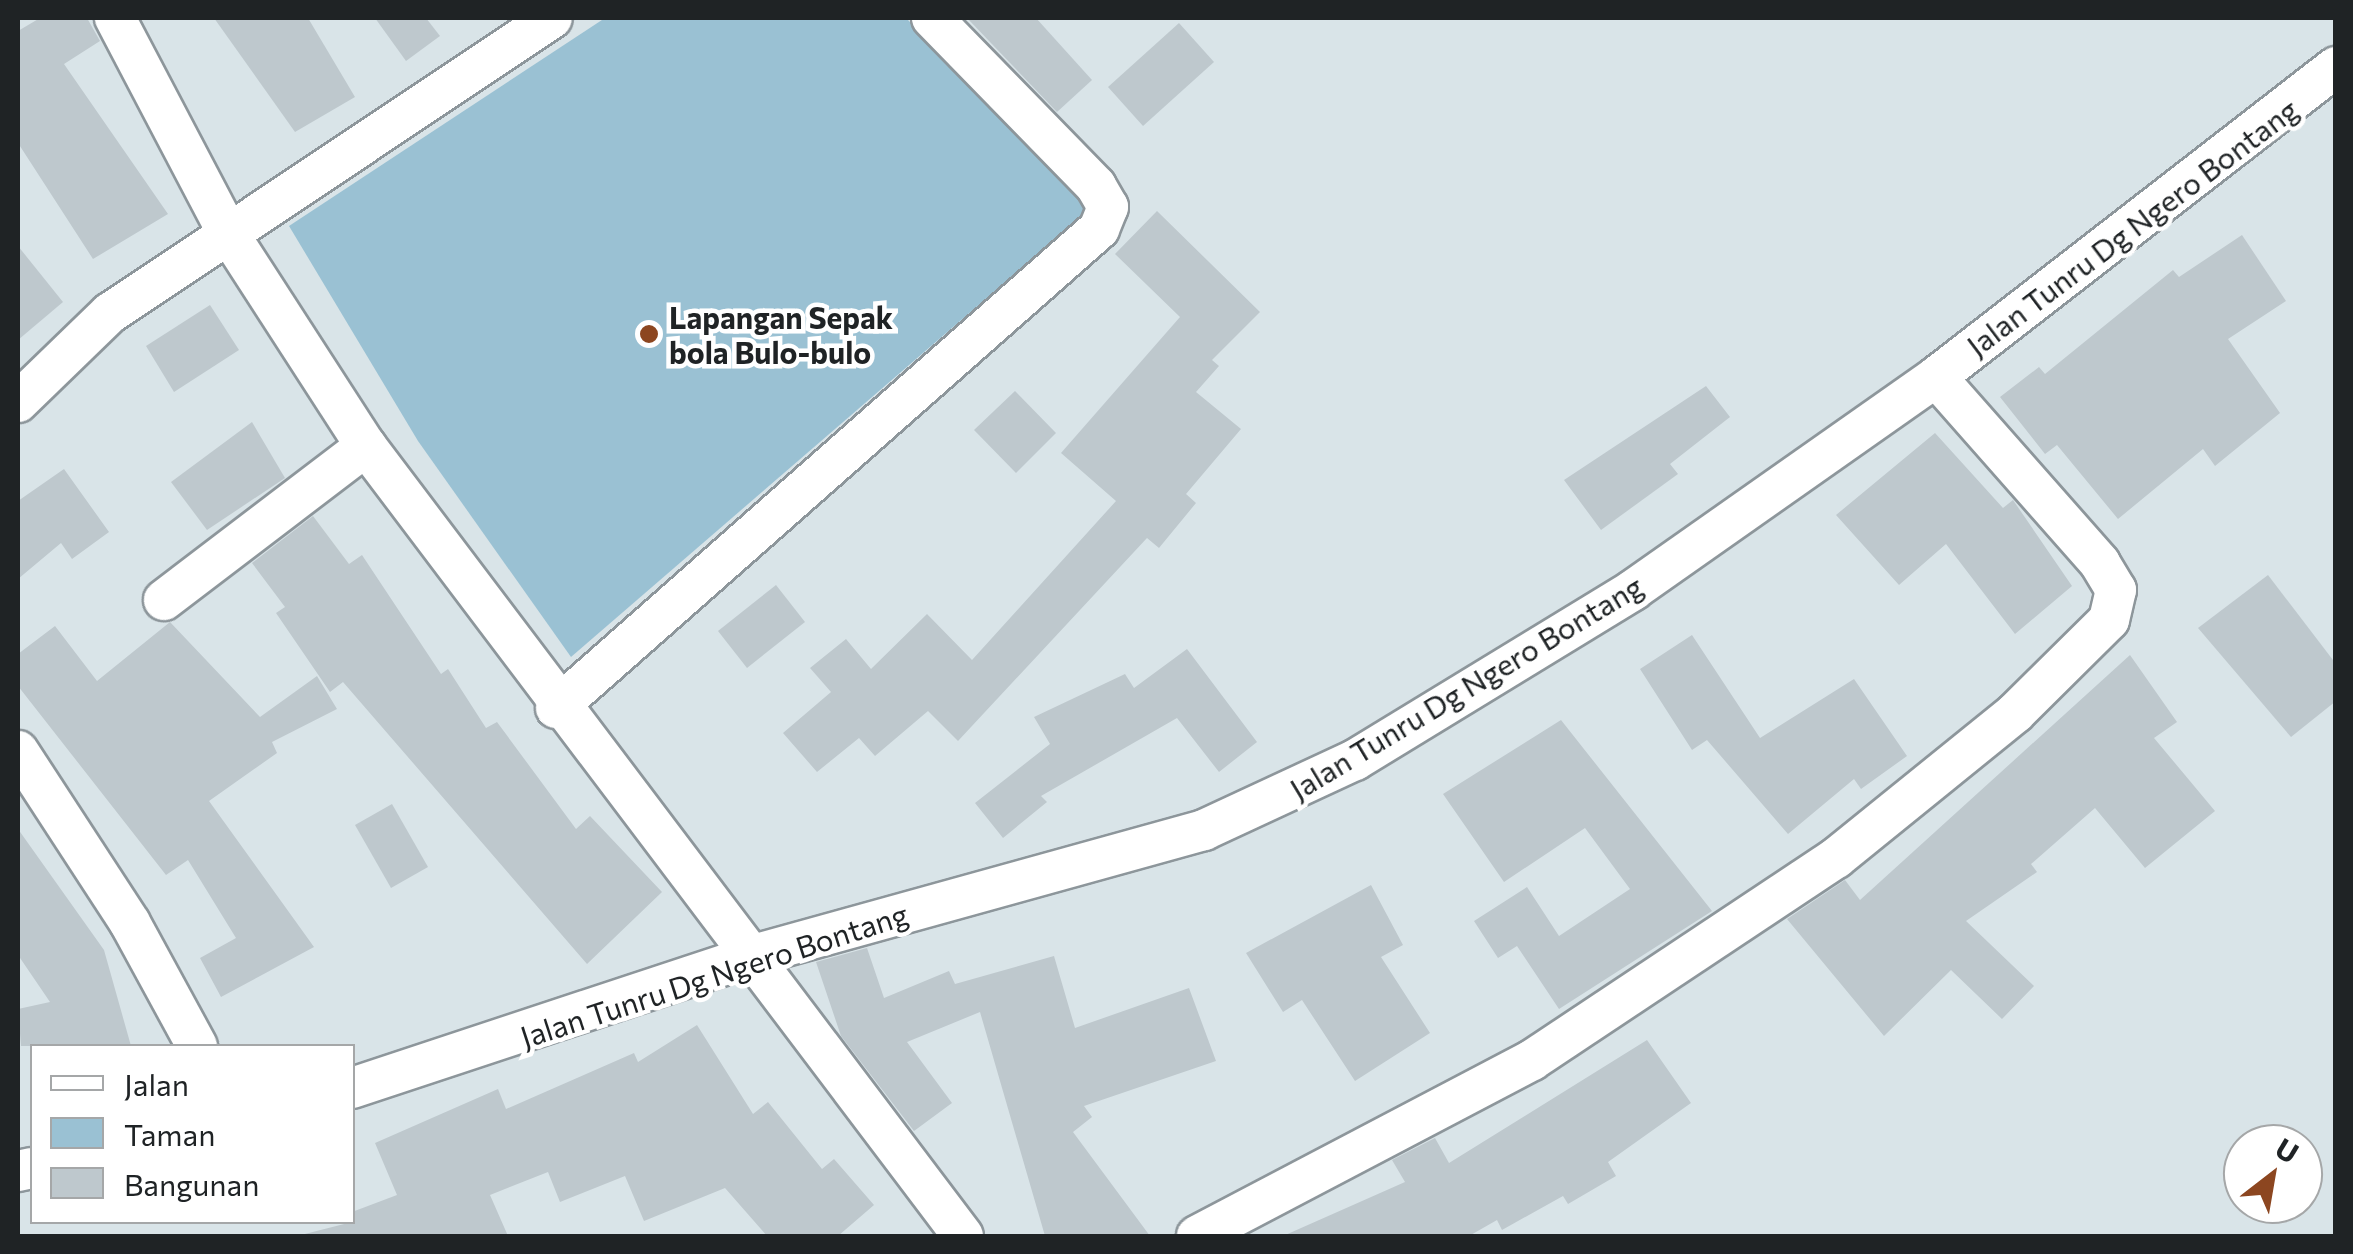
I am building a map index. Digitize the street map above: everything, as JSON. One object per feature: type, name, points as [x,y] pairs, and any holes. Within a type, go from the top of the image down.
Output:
[{"type":"street","points":[[115,18],[228,233],[366,446],[556,708],[963,1236]]},
{"type":"street","points":[[18,402],[110,314],[552,18]]},
{"type":"street","points":[[556,708],[1099,229],[1108,207],[1096,186],[932,18]]},
{"type":"street","name":"Jalan Tunru Dg Ngero Bontang","points":[[355,1087],[750,956],[1204,830],[1274,800],[1633,590],[1936,377],[2336,67]]},
{"type":"street","points":[[1198,1236],[1532,1060],[1836,858],[2015,712],[2109,620],[2116,590],[2100,562],[1936,377]]},
{"type":"street","points":[[164,600],[366,446]]},
{"type":"street","points":[[18,750],[130,923],[196,1044]]},
{"type":"green space","name":"Lapangan Sepak bola Bulo-bulo","points":[[605,18],[906,18],[1092,207],[571,657],[418,441],[289,226]]},
{"type":"building","points":[[40,18],[87,18],[100,41],[64,64],[168,214],[93,259],[18,143],[18,31]]},
{"type":"building","points":[[214,18],[308,18],[355,97],[295,132]]},
{"type":"building","points":[[375,18],[426,18],[440,36],[406,61]]},
{"type":"building","points":[[967,18],[1036,18],[1092,80],[1057,112]]},
{"type":"building","points":[[1179,23],[1214,62],[1143,126],[1108,87]]},
{"type":"building","points":[[1157,211],[1260,312],[1212,360],[1219,366],[1196,392],[1241,429],[1186,494],[1196,503],[1159,548],[1147,538],[958,741],[928,711],[875,756],[859,738],[817,772],[783,733],[831,692],[810,668],[846,639],[871,669],[927,614],[972,660],[1116,501],[1061,453],[1180,317],[1115,254]]},
{"type":"building","points":[[2242,235],[2286,301],[2228,339],[2280,413],[2215,466],[2203,449],[2118,519],[2057,445],[2045,454],[2000,397],[2039,367],[2045,374],[2173,270],[2179,277]]},
{"type":"building","points":[[18,246],[63,302],[18,340]]},
{"type":"building","points":[[210,305],[239,350],[174,392],[146,346]]},
{"type":"building","points":[[1706,386],[1730,417],[1670,464],[1678,474],[1601,530],[1564,480]]},
{"type":"building","points":[[1015,391],[1056,433],[1016,473],[974,430]]},
{"type":"building","points":[[252,422],[285,478],[207,530],[171,482]]},
{"type":"building","points":[[1935,433],[2003,508],[2013,500],[2072,586],[2015,634],[1946,544],[1899,585],[1836,515]]},
{"type":"building","points":[[64,469],[109,532],[72,559],[61,543],[18,579],[18,501]]},
{"type":"building","points":[[313,516],[349,564],[362,555],[441,674],[448,669],[486,728],[497,722],[576,829],[590,816],[662,892],[587,964],[343,682],[330,692],[276,613],[285,607],[252,563]]},
{"type":"building","points":[[2268,575],[2336,664],[2336,701],[2291,737],[2198,628]]},
{"type":"building","points":[[776,585],[805,622],[747,668],[718,631]]},
{"type":"building","points":[[170,622],[260,717],[317,676],[337,709],[272,742],[277,753],[209,801],[314,947],[221,997],[200,958],[236,938],[188,860],[166,875],[18,686],[18,654],[55,626],[97,681]]},
{"type":"building","points":[[1692,635],[1760,738],[1854,679],[1907,756],[1861,789],[1854,779],[1788,834],[1707,740],[1692,750],[1640,669]]},
{"type":"building","points":[[1187,649],[1257,742],[1219,772],[1177,718],[1041,796],[1047,802],[1003,838],[975,803],[1050,744],[1034,717],[1125,674],[1134,688]]},
{"type":"building","points":[[2130,655],[2177,722],[2154,738],[2215,811],[2145,868],[2095,808],[2031,864],[2037,872],[1966,921],[2034,986],[2002,1019],[1951,970],[1884,1036],[1787,919],[1845,880],[1860,900]]},
{"type":"building","points":[[1561,720],[1712,911],[1559,1009],[1517,946],[1498,958],[1474,921],[1527,887],[1559,936],[1630,889],[1585,828],[1504,882],[1443,794]]},
{"type":"building","points":[[392,804],[428,867],[391,888],[355,825]]},
{"type":"building","points":[[18,829],[104,950],[130,1044],[21,1046],[18,1009],[50,1002],[18,955]]},
{"type":"building","points":[[1371,885],[1403,945],[1381,957],[1430,1033],[1355,1081],[1302,1000],[1283,1012],[1246,953]]},
{"type":"building","points":[[867,948],[884,998],[949,971],[955,984],[1054,956],[1075,1028],[1189,988],[1216,1061],[1084,1106],[1092,1117],[1073,1132],[1150,1236],[1045,1236],[980,1012],[907,1042],[952,1103],[914,1131],[841,1036],[816,962]]},
{"type":"building","points":[[697,1025],[753,1114],[768,1102],[822,1169],[834,1159],[874,1205],[838,1236],[767,1236],[725,1188],[644,1221],[625,1176],[560,1202],[548,1172],[490,1195],[508,1236],[297,1236],[355,1224],[355,1211],[397,1195],[375,1143],[498,1089],[506,1109],[634,1053],[638,1062]]},
{"type":"building","points":[[1647,1040],[1691,1103],[1608,1162],[1616,1176],[1568,1204],[1563,1196],[1502,1230],[1497,1220],[1469,1236],[1283,1236],[1405,1182],[1392,1160],[1435,1138],[1449,1163]]},
{"type":"place","name":"Lapangan Sepak bola Bulo-bulo","points":[[649,334]]}]
